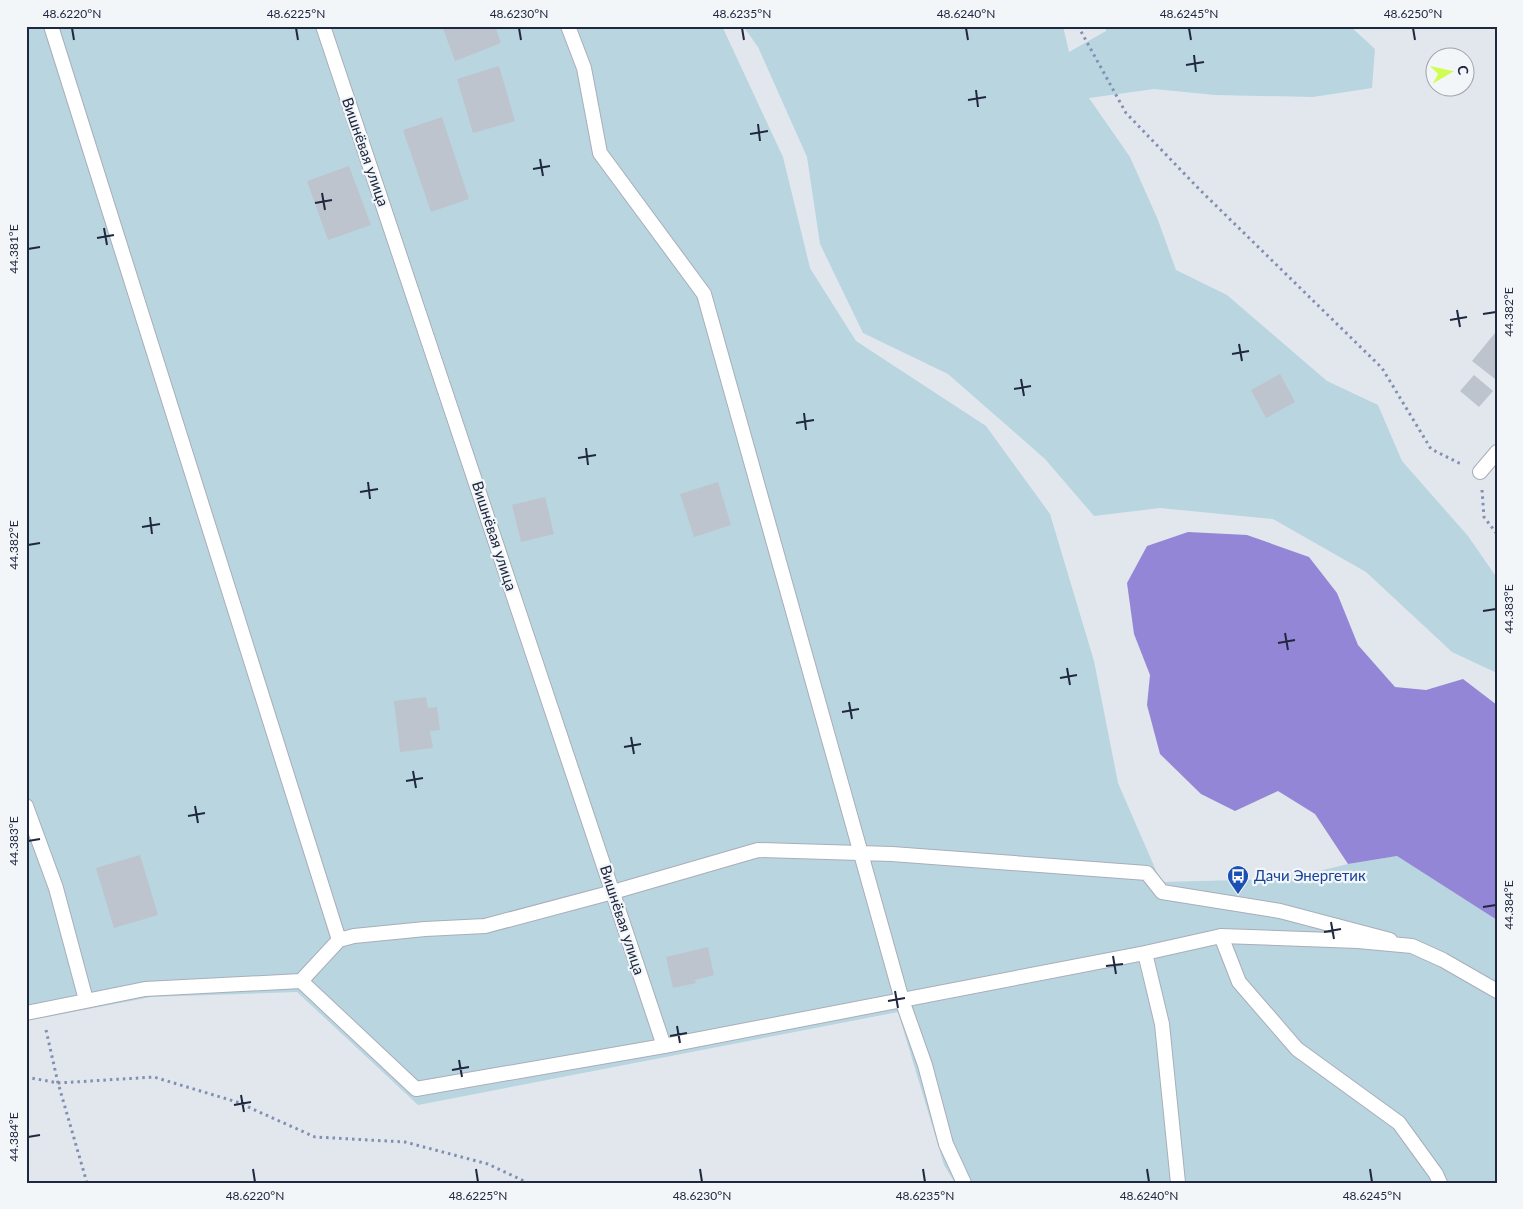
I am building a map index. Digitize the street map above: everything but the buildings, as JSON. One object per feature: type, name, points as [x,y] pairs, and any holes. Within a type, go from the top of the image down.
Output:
[{"type":"street","points":[[51,26],[339,940]]},
{"type":"street","name":"Вишнёвая улица","points":[[323,26],[664,1046]]},
{"type":"street","points":[[568,26],[584,68],[600,153],[704,294],[902,1000],[925,1065],[946,1144],[964,1183]]},
{"type":"street","points":[[1480,472],[1497,452]]},
{"type":"street","points":[[26,806],[56,888],[86,1000]]},
{"type":"street","points":[[26,1012],[145,989],[301,980],[339,940],[354,936],[416,930],[485,926],[613,892],[758,850],[861,853],[1147,873],[1162,892],[1280,911],[1412,946],[1443,960],[1497,991]]},
{"type":"street","points":[[301,980],[416,1089],[664,1046],[1145,953],[1222,936],[1358,941],[1412,946]]},
{"type":"street","points":[[1222,936],[1240,982],[1298,1049],[1399,1123],[1436,1174],[1440,1183]]},
{"type":"street","points":[[1145,953],[1162,1024],[1178,1183]]},
{"type":"path","points":[[1078,26],[1126,113],[1200,190],[1382,368],[1431,449],[1480,472],[1484,517],[1497,534]]},
{"type":"path","points":[[42,1009],[58,1083],[87,1183]]},
{"type":"path","points":[[26,1077],[58,1083],[154,1077],[237,1102],[316,1137],[405,1142],[488,1164],[528,1183]]},
{"type":"shaded area","points":[[26,26],[722,26],[783,157],[810,268],[856,341],[986,426],[1050,514],[1094,661],[1118,783],[1161,882],[1286,879],[1348,864],[1397,856],[1497,920],[1497,1183],[955,1183],[944,1165],[898,1012],[418,1105],[297,992],[151,997],[26,1021]]},
{"type":"shaded area","points":[[743,26],[1063,26],[1069,52],[1106,31],[1105,26],[1350,26],[1375,49],[1372,88],[1313,97],[1215,95],[1154,89],[1089,98],[1130,157],[1158,220],[1176,270],[1227,295],[1327,381],[1378,405],[1402,461],[1468,536],[1497,578],[1497,673],[1452,652],[1366,572],[1273,519],[1160,508],[1094,516],[1045,459],[948,374],[863,333],[820,244],[807,157],[758,47]]},
{"type":"shaded area","points":[[1188,532],[1247,535],[1309,557],[1337,593],[1358,645],[1395,687],[1426,690],[1463,679],[1497,705],[1497,920],[1397,856],[1348,864],[1315,814],[1278,791],[1235,811],[1201,794],[1160,754],[1147,705],[1150,675],[1134,634],[1127,583],[1147,546]]},
{"type":"place","name":"Дачи Энергетик","points":[[1238,895]]}]
